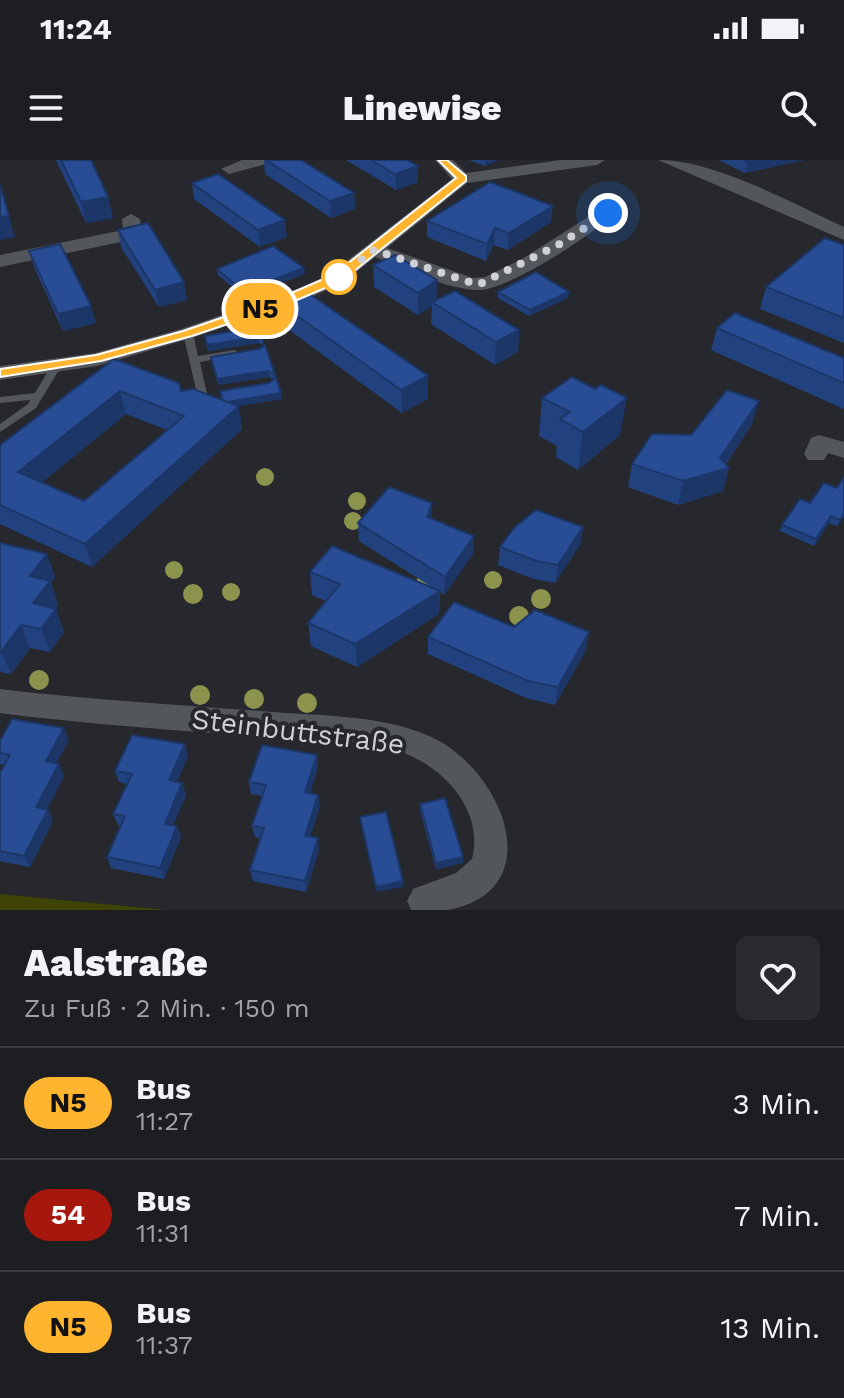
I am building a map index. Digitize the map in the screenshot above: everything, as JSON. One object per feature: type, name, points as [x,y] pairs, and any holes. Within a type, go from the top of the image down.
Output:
[{"type":"street","points":[[229,169],[260,160]]},
{"type":"street","points":[[444,160],[462,179]]},
{"type":"street","points":[[0,373],[97,359],[188,333],[307,292],[337,278],[462,179],[597,160]]},
{"type":"street","points":[[666,160],[758,194],[844,234]]},
{"type":"street","points":[[374,250],[478,285],[496,279],[584,230],[608,213],[616,203]]},
{"type":"street","points":[[0,261],[133,234],[131,219]]},
{"type":"street","points":[[816,454],[819,443],[844,450]]},
{"type":"street","name":"Steinbuttstraße","points":[[0,701],[337,730],[417,744],[448,763],[478,793],[488,814],[492,842],[491,857],[481,874],[464,889],[425,901]]},
{"type":"lane","points":[[188,333],[202,394]]},
{"type":"lane","points":[[194,360],[246,351]]},
{"type":"lane","points":[[0,429],[32,406],[57,365]]},
{"type":"lane","points":[[190,409],[202,394],[215,392]]},
{"type":"lane","points":[[0,400],[38,396]]},
{"type":"green space","points":[[0,894],[167,910],[0,910]]},
{"type":"building","points":[[61,160],[91,160],[108,197],[81,202]]},
{"type":"building","points":[[266,160],[301,160],[354,193],[330,201]]},
{"type":"building","points":[[371,160],[407,160],[418,166],[395,174]]},
{"type":"building","points":[[218,174],[285,220],[258,230],[192,183]]},
{"type":"building","points":[[490,182],[553,206],[509,233],[495,228],[487,244],[427,221]]},
{"type":"building","points":[[0,185],[9,216],[0,217]]},
{"type":"building","points":[[148,223],[184,282],[155,290],[118,230]]},
{"type":"building","points":[[825,238],[844,245],[844,318],[766,287]]},
{"type":"building","points":[[60,244],[91,306],[58,314],[29,251]]},
{"type":"building","points":[[273,246],[304,268],[243,291],[217,269]]},
{"type":"building","points":[[395,255],[437,280],[418,293],[373,265]]},
{"type":"building","points":[[536,272],[569,292],[530,310],[498,292]]},
{"type":"building","points":[[455,291],[519,330],[496,342],[432,302]]},
{"type":"building","points":[[308,293],[428,376],[401,390],[282,305]]},
{"type":"building","points":[[735,313],[844,358],[844,383],[717,328]]},
{"type":"building","points":[[259,327],[263,340],[258,337],[207,345],[205,336]]},
{"type":"building","points":[[265,345],[275,375],[268,371],[217,379],[211,357],[259,349]]},
{"type":"building","points":[[114,359],[179,383],[181,391],[193,389],[239,406],[85,544],[0,505],[0,445]],"holes":[[[120,391],[184,416],[84,501],[18,472]]]},
{"type":"building","points":[[276,377],[281,393],[227,402],[223,400],[220,391],[269,383]]},
{"type":"building","points":[[572,377],[595,389],[601,385],[627,398],[583,432],[560,419],[570,412],[542,398]]},
{"type":"building","points":[[727,390],[759,401],[720,458],[729,468],[683,481],[632,464],[652,434],[691,435]]},
{"type":"building","points":[[844,477],[844,513],[840,520],[831,516],[816,539],[782,525],[800,499],[810,503],[824,483],[837,488]]},
{"type":"building","points":[[389,487],[432,503],[427,517],[474,536],[445,577],[358,523]]},
{"type":"building","points":[[536,510],[583,527],[558,565],[536,561],[500,547],[515,527]]},
{"type":"building","points":[[0,543],[47,554],[30,576],[50,581],[33,603],[56,609],[41,629],[21,625],[1,652],[0,651]]},
{"type":"building","points":[[332,546],[440,591],[355,644],[308,623],[340,584],[310,572]]},
{"type":"building","points":[[454,602],[514,627],[535,610],[589,632],[558,687],[528,681],[428,637]]},
{"type":"building","points":[[12,719],[64,728],[46,761],[59,764],[36,807],[48,810],[24,856],[0,851],[0,773],[10,755],[0,753],[0,741]]},
{"type":"building","points":[[132,735],[185,744],[169,780],[182,783],[165,824],[177,826],[160,868],[107,857],[125,816],[113,814],[132,774],[115,771]]},
{"type":"building","points":[[262,745],[317,755],[305,792],[318,795],[305,836],[318,838],[305,881],[250,870],[264,828],[252,826],[266,785],[249,782]]},
{"type":"building","points":[[445,798],[463,857],[436,863],[420,804]]},
{"type":"building","points":[[386,812],[403,881],[376,887],[360,817]]},
{"type":"bus line","name":"N5","points":[[0,373],[97,359],[286,300],[337,278],[462,179],[443,160]]},
{"type":"route","points":[[339,277],[374,250],[478,285],[496,279],[558,245],[608,213]]}]
